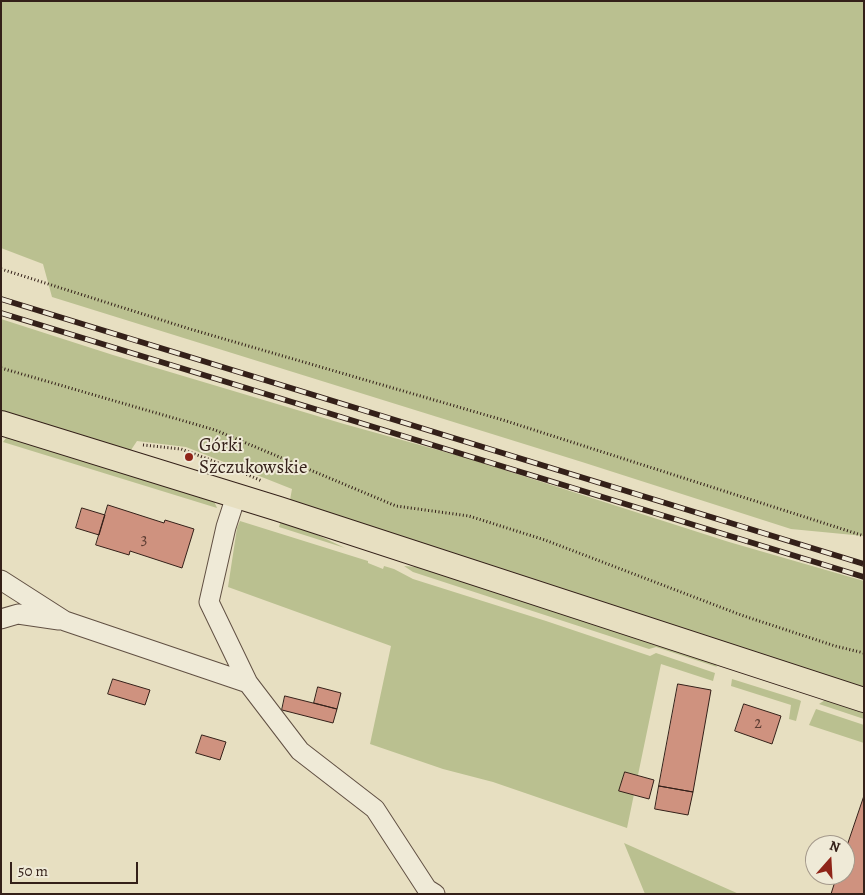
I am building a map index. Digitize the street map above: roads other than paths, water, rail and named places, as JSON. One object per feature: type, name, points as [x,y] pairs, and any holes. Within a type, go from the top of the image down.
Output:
[{"type":"main road","points":[[1,423],[236,496],[864,700]]},
{"type":"lane","points":[[236,496],[226,526],[209,602],[248,683],[300,751],[375,809],[427,889],[435,894]]},
{"type":"lane","points":[[1,580],[65,621]]},
{"type":"lane","points":[[1,619],[18,614],[65,621],[248,683]]},
{"type":"railway","points":[[1,299],[864,564]]},
{"type":"railway","points":[[1,313],[864,577]]},
{"type":"place","name":"Górki Szczukowskie","points":[[189,457]]}]
